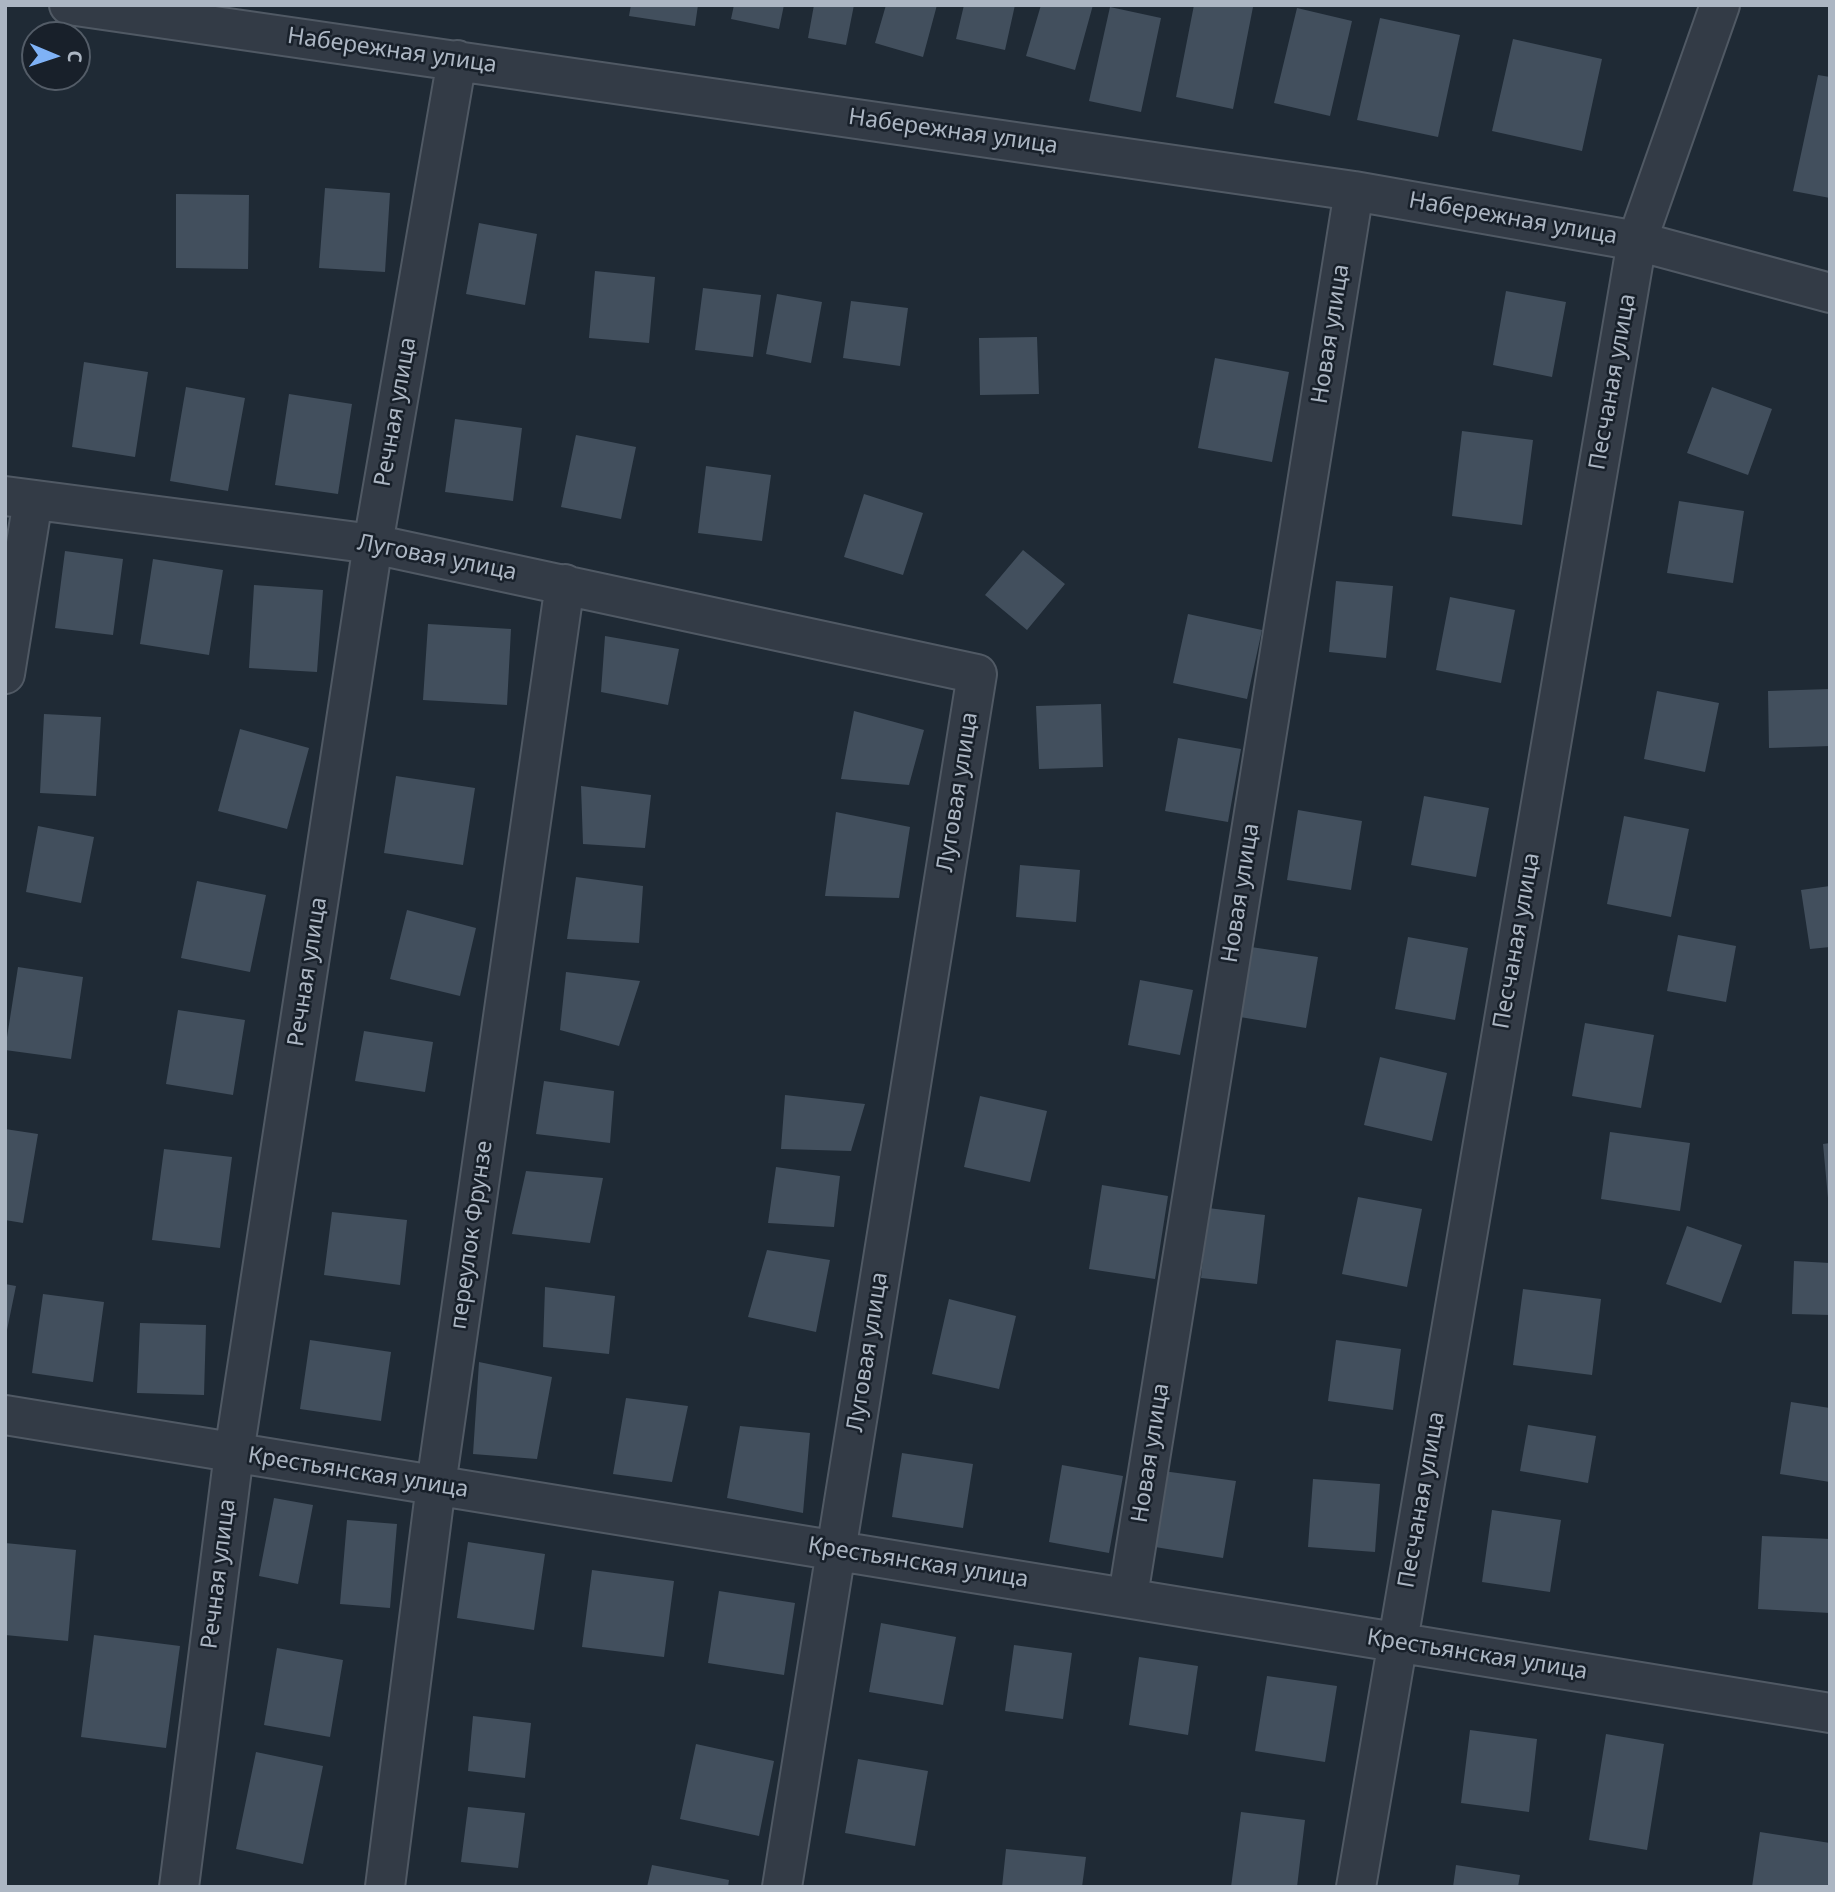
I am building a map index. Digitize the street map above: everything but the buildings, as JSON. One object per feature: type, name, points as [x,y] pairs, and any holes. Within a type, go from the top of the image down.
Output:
[{"type":"street","name":"Набережная улица","points":[[69,5],[1354,191],[1637,241],[1830,293]]},
{"type":"street","name":"Песчаная улица","points":[[1356,1887],[1637,241],[1720,5]]},
{"type":"street","name":"Речная улица","points":[[179,1887],[234,1452],[373,544],[457,60]]},
{"type":"street","name":"Новая улица","points":[[1128,1596],[1354,191]]},
{"type":"street","name":"Луговая улица","points":[[19,498],[373,544],[977,674],[782,1887]]},
{"type":"street","points":[[5,674],[19,498]]},
{"type":"street","name":"переулок Фрунзе","points":[[385,1887],[436,1485],[565,584]]},
{"type":"street","name":"Крестьянская улица","points":[[5,1415],[1128,1596],[1830,1713]]}]
